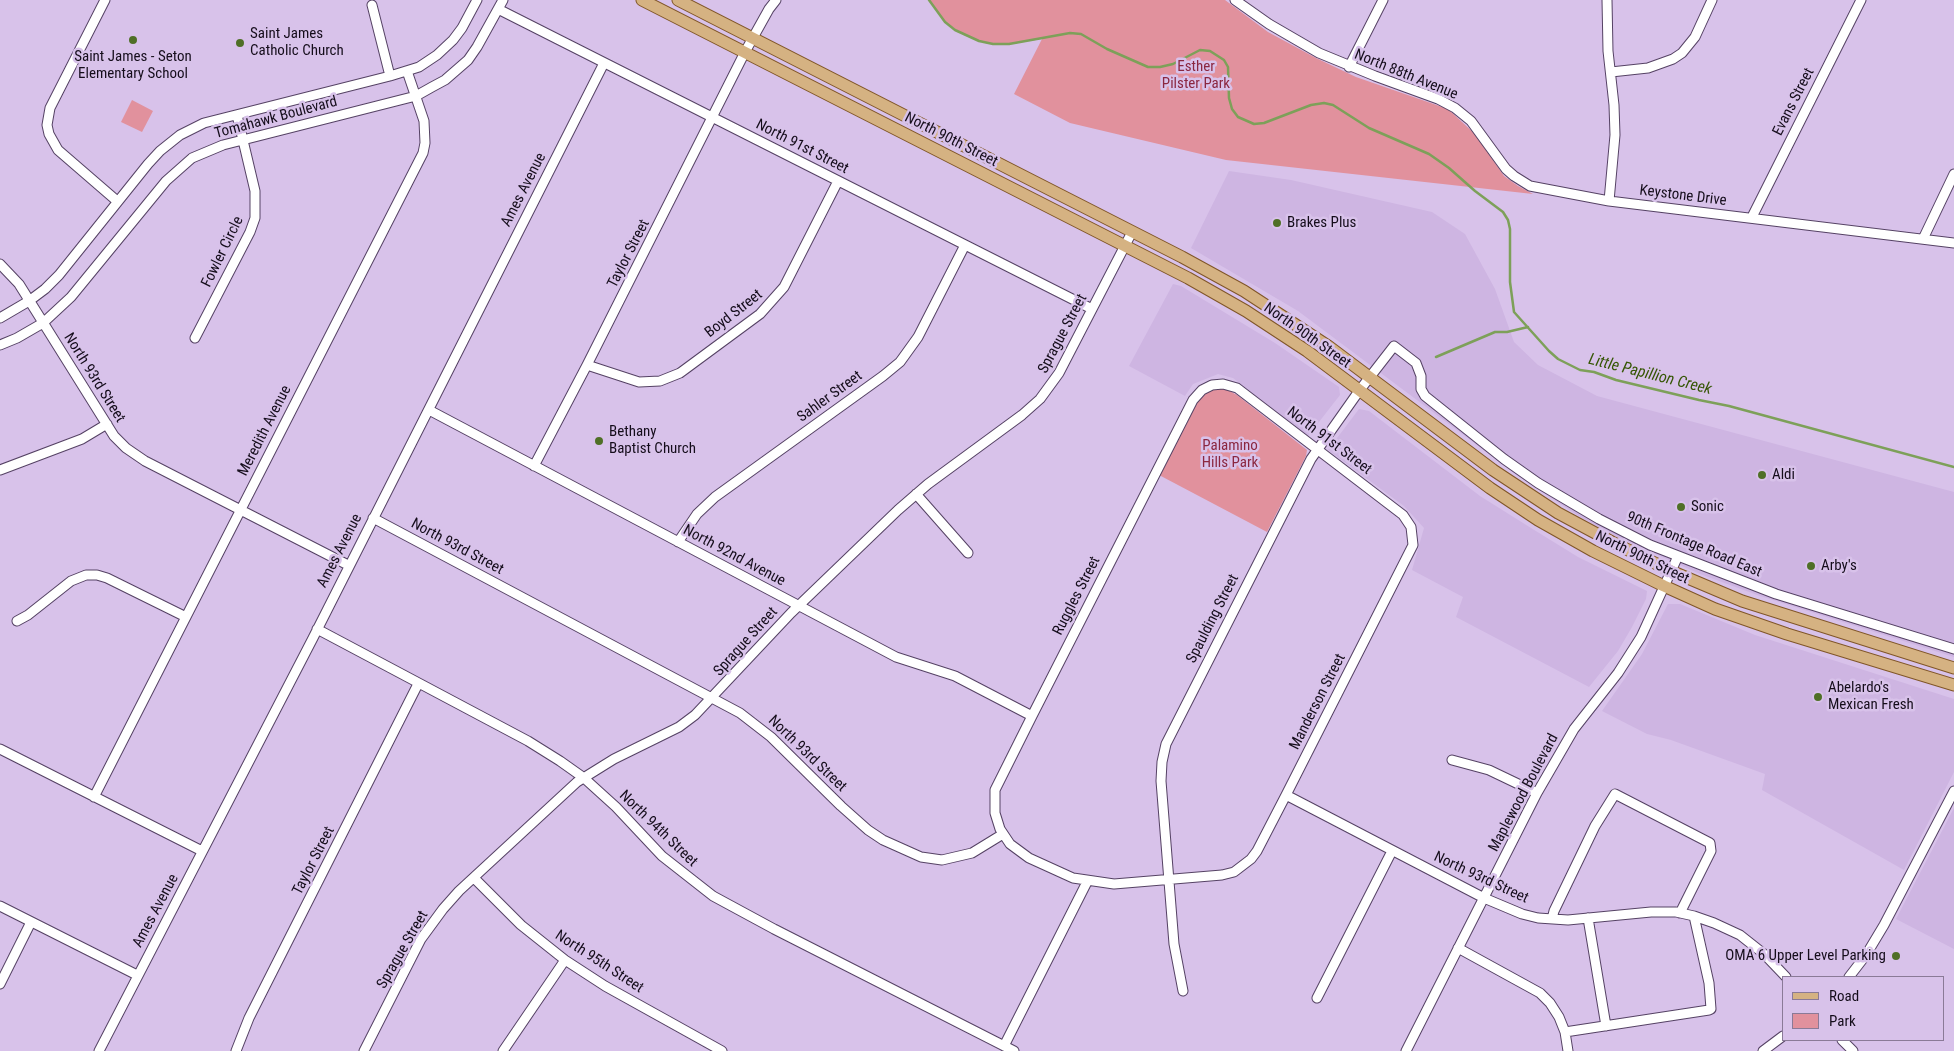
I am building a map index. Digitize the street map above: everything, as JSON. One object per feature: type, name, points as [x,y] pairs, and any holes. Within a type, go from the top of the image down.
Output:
[{"type":"main road","name":"North 90th Street","points":[[642,0],[1188,278],[1246,311],[1306,352],[1464,470],[1568,538],[1664,586],[1752,623],[1954,685]]},
{"type":"main road","name":"North 90th Street","points":[[678,0],[1218,276],[1266,304],[1328,346],[1470,454],[1534,498],[1612,542],[1671,571],[1733,598],[1778,614],[1954,668]]},
{"type":"street","points":[[105,0],[50,108],[47,125],[52,142],[58,150],[117,201]]},
{"type":"street","name":"Tomahawk Boulevard","points":[[0,318],[45,290],[148,164],[170,142],[204,124],[407,71],[428,61],[445,49],[462,28],[477,0]]},
{"type":"street","name":"Tomahawk Boulevard","points":[[0,345],[17,338],[43,322],[72,297],[174,172],[192,158],[210,150],[243,140],[416,96],[445,80],[468,60],[503,0]]},
{"type":"street","points":[[753,38],[776,0]]},
{"type":"street","name":"North 88th Avenue","points":[[1235,0],[1246,3],[1294,40],[1349,67],[1438,99],[1456,108],[1471,121],[1506,169],[1530,186],[1609,201]]},
{"type":"street","points":[[1349,67],[1383,0]]},
{"type":"street","points":[[1607,0],[1607,42],[1615,135],[1609,201]]},
{"type":"street","points":[[1611,72],[1648,68],[1674,59],[1682,53],[1695,37],[1712,0]]},
{"type":"street","name":"Evans Street","points":[[1752,217],[1861,0]]},
{"type":"street","points":[[372,5],[390,76]]},
{"type":"street","name":"North 91st Street","points":[[498,9],[1092,309]]},
{"type":"street","name":"Taylor Street","points":[[534,466],[588,366],[753,38]]},
{"type":"street","name":"Ames Avenue","points":[[99,1051],[429,410],[604,62]]},
{"type":"street","name":"Meredith Avenue","points":[[94,796],[423,153],[425,131],[407,71]]},
{"type":"street","name":"Fowler Circle","points":[[195,338],[250,232],[255,218],[255,191],[237,115]]},
{"type":"street","points":[[1923,239],[1954,174]]},
{"type":"street","name":"Boyd Street","points":[[588,366],[639,382],[660,381],[680,373],[760,314],[778,296],[790,278],[838,181]]},
{"type":"street","name":"Keystone Drive","points":[[1609,201],[1752,217],[1954,244]]},
{"type":"street","name":"Sprague Street","points":[[364,1051],[421,939],[443,909],[474,878],[577,782],[614,759],[679,727],[695,715],[799,606],[916,494],[1022,416],[1040,400],[1060,373],[1132,232]]},
{"type":"street","name":"Sahler Street","points":[[678,542],[697,514],[715,497],[900,362],[918,337],[965,245]]},
{"type":"street","name":"North 93rd Street","points":[[0,264],[14,278],[114,436],[133,454],[348,565]]},
{"type":"street","name":"90th Frontage Road East","points":[[1359,391],[1394,346],[1416,364],[1420,376],[1421,389],[1425,396],[1504,459],[1538,483],[1599,519],[1650,545],[1776,594],[1954,649]]},
{"type":"street","name":"North 91st Street","points":[[1215,384],[1230,385],[1237,388],[1317,448],[1403,515],[1412,527],[1413,536]]},
{"type":"street","name":"Ruggles Street","points":[[1003,834],[995,813],[996,790],[1193,400],[1202,390],[1215,384]]},
{"type":"street","name":"Spaulding Street","points":[[1183,992],[1174,944],[1161,781],[1162,762],[1166,744],[1279,519],[1317,448],[1359,391]]},
{"type":"street","name":"North 92nd Avenue","points":[[429,410],[896,657],[955,676],[1032,716]]},
{"type":"street","points":[[0,470],[82,439],[107,424]]},
{"type":"street","points":[[916,494],[968,554]]},
{"type":"street","name":"North 93rd Street","points":[[373,518],[740,713],[759,727],[868,830],[907,852],[931,860],[948,860],[972,853],[1003,834]]},
{"type":"street","name":"Manderson Street","points":[[1168,880],[1222,876],[1234,872],[1251,860],[1410,552],[1413,536]]},
{"type":"street","name":"Maplewood Boulevard","points":[[1406,1051],[1537,793],[1574,729],[1633,650],[1651,618],[1678,556]]},
{"type":"street","points":[[17,621],[28,615],[71,581],[86,575],[97,575],[107,578],[186,617]]},
{"type":"street","name":"North 94th Street","points":[[317,629],[560,761],[584,778],[616,807],[662,856],[713,896],[1014,1051]]},
{"type":"street","name":"Taylor Street","points":[[236,1051],[249,1018],[418,684]]},
{"type":"street","points":[[0,749],[202,851]]},
{"type":"street","points":[[1452,760],[1489,770],[1537,793]]},
{"type":"street","points":[[1850,976],[1866,955],[1884,925],[1954,791]]},
{"type":"street","points":[[1552,919],[1554,911],[1595,826],[1615,794],[1710,843],[1711,851],[1680,913]]},
{"type":"street","name":"North 93rd Street","points":[[1286,795],[1484,898],[1522,914],[1552,919],[1588,918],[1651,912],[1680,913],[1694,916],[1714,923],[1744,938],[1764,954],[1785,976]]},
{"type":"street","points":[[1003,834],[1010,844],[1029,858],[1064,875],[1087,882],[1114,884],[1168,880]]},
{"type":"street","points":[[1318,998],[1392,851]]},
{"type":"street","name":"North 95th Street","points":[[474,878],[521,925],[565,960],[606,986],[722,1051]]},
{"type":"street","points":[[1004,1046],[1087,882]]},
{"type":"street","points":[[0,906],[137,975]]},
{"type":"street","points":[[1565,1032],[1709,1010],[1711,1008],[1706,969],[1694,916]]},
{"type":"street","points":[[1588,918],[1606,1026]]},
{"type":"street","points":[[0,984],[31,922]]},
{"type":"street","points":[[1458,948],[1540,993],[1556,1012],[1565,1032],[1568,1051]]},
{"type":"street","points":[[503,1051],[565,960]]},
{"type":"street","points":[[1763,1051],[1782,1037]]},
{"type":"street","points":[[1843,1041],[1853,1051]]},
{"type":"shaded area","points":[[1229,171],[1291,180],[1432,212],[1465,234],[1495,289],[1514,342],[1538,365],[1597,396],[1954,492],[1954,657],[1760,596],[1700,574],[1617,537],[1577,515],[1517,475],[1298,311],[1191,248]]},
{"type":"shaded area","points":[[1173,284],[1181,286],[1275,343],[1339,387],[1340,395],[1308,436],[1233,378],[1218,374],[1193,384],[1185,396],[1129,366]]},
{"type":"shaded area","points":[[1359,409],[1369,411],[1480,496],[1578,557],[1647,591],[1646,599],[1618,651],[1589,687],[1456,617],[1463,597],[1412,570],[1424,528],[1404,506],[1328,450]]},
{"type":"shaded area","points":[[1668,604],[1680,604],[1755,635],[1954,699],[1954,772],[1904,870],[1762,790],[1765,774],[1671,740],[1647,734],[1602,711],[1642,654]]},
{"type":"shaded area","points":[[1954,808],[1954,949],[1896,919]]},
{"type":"green space","name":"Esther Pilster Park","points":[[929,0],[1225,0],[1268,32],[1316,58],[1356,77],[1448,109],[1475,134],[1504,176],[1533,194],[1226,160],[1070,123],[1014,94],[1042,39],[1009,44],[993,44],[979,41],[966,36],[945,22]]},
{"type":"green space","points":[[132,100],[153,111],[142,132],[121,122]]},
{"type":"green space","name":"Palamino Hills Park","points":[[1219,388],[1226,389],[1237,395],[1307,450],[1306,456],[1267,532],[1159,475],[1200,397],[1206,392]]},
{"type":"waterway","name":"Little Papillion Creek","points":[[929,0],[945,22],[955,30],[979,41],[993,44],[1009,44],[1070,33],[1081,34],[1107,49],[1148,67],[1173,64],[1200,50],[1210,51],[1224,60],[1228,67],[1229,98],[1232,109],[1238,117],[1254,124],[1264,123],[1311,105],[1324,103],[1333,105],[1369,128],[1429,154],[1503,212],[1508,220],[1510,229],[1510,282],[1514,312],[1558,359],[1580,370],[1594,372],[1616,380],[1729,406],[1954,467]]},
{"type":"waterway","points":[[1436,357],[1495,332],[1507,332],[1528,327]]},
{"type":"place","name":"Saint James - Seton Elementary School","points":[[133,40]]},
{"type":"place","name":"Saint James Catholic Church","points":[[240,43]]},
{"type":"place","name":"Brakes Plus","points":[[1277,223]]},
{"type":"place","name":"Bethany Baptist Church","points":[[599,441]]},
{"type":"place","name":"Aldi","points":[[1762,475]]},
{"type":"place","name":"Sonic","points":[[1681,507]]},
{"type":"place","name":"Arby's","points":[[1811,566]]},
{"type":"place","name":"Abelardo's Mexican Fresh","points":[[1818,697]]},
{"type":"place","name":"OMA 6 Upper Level Parking","points":[[1896,956]]}]
